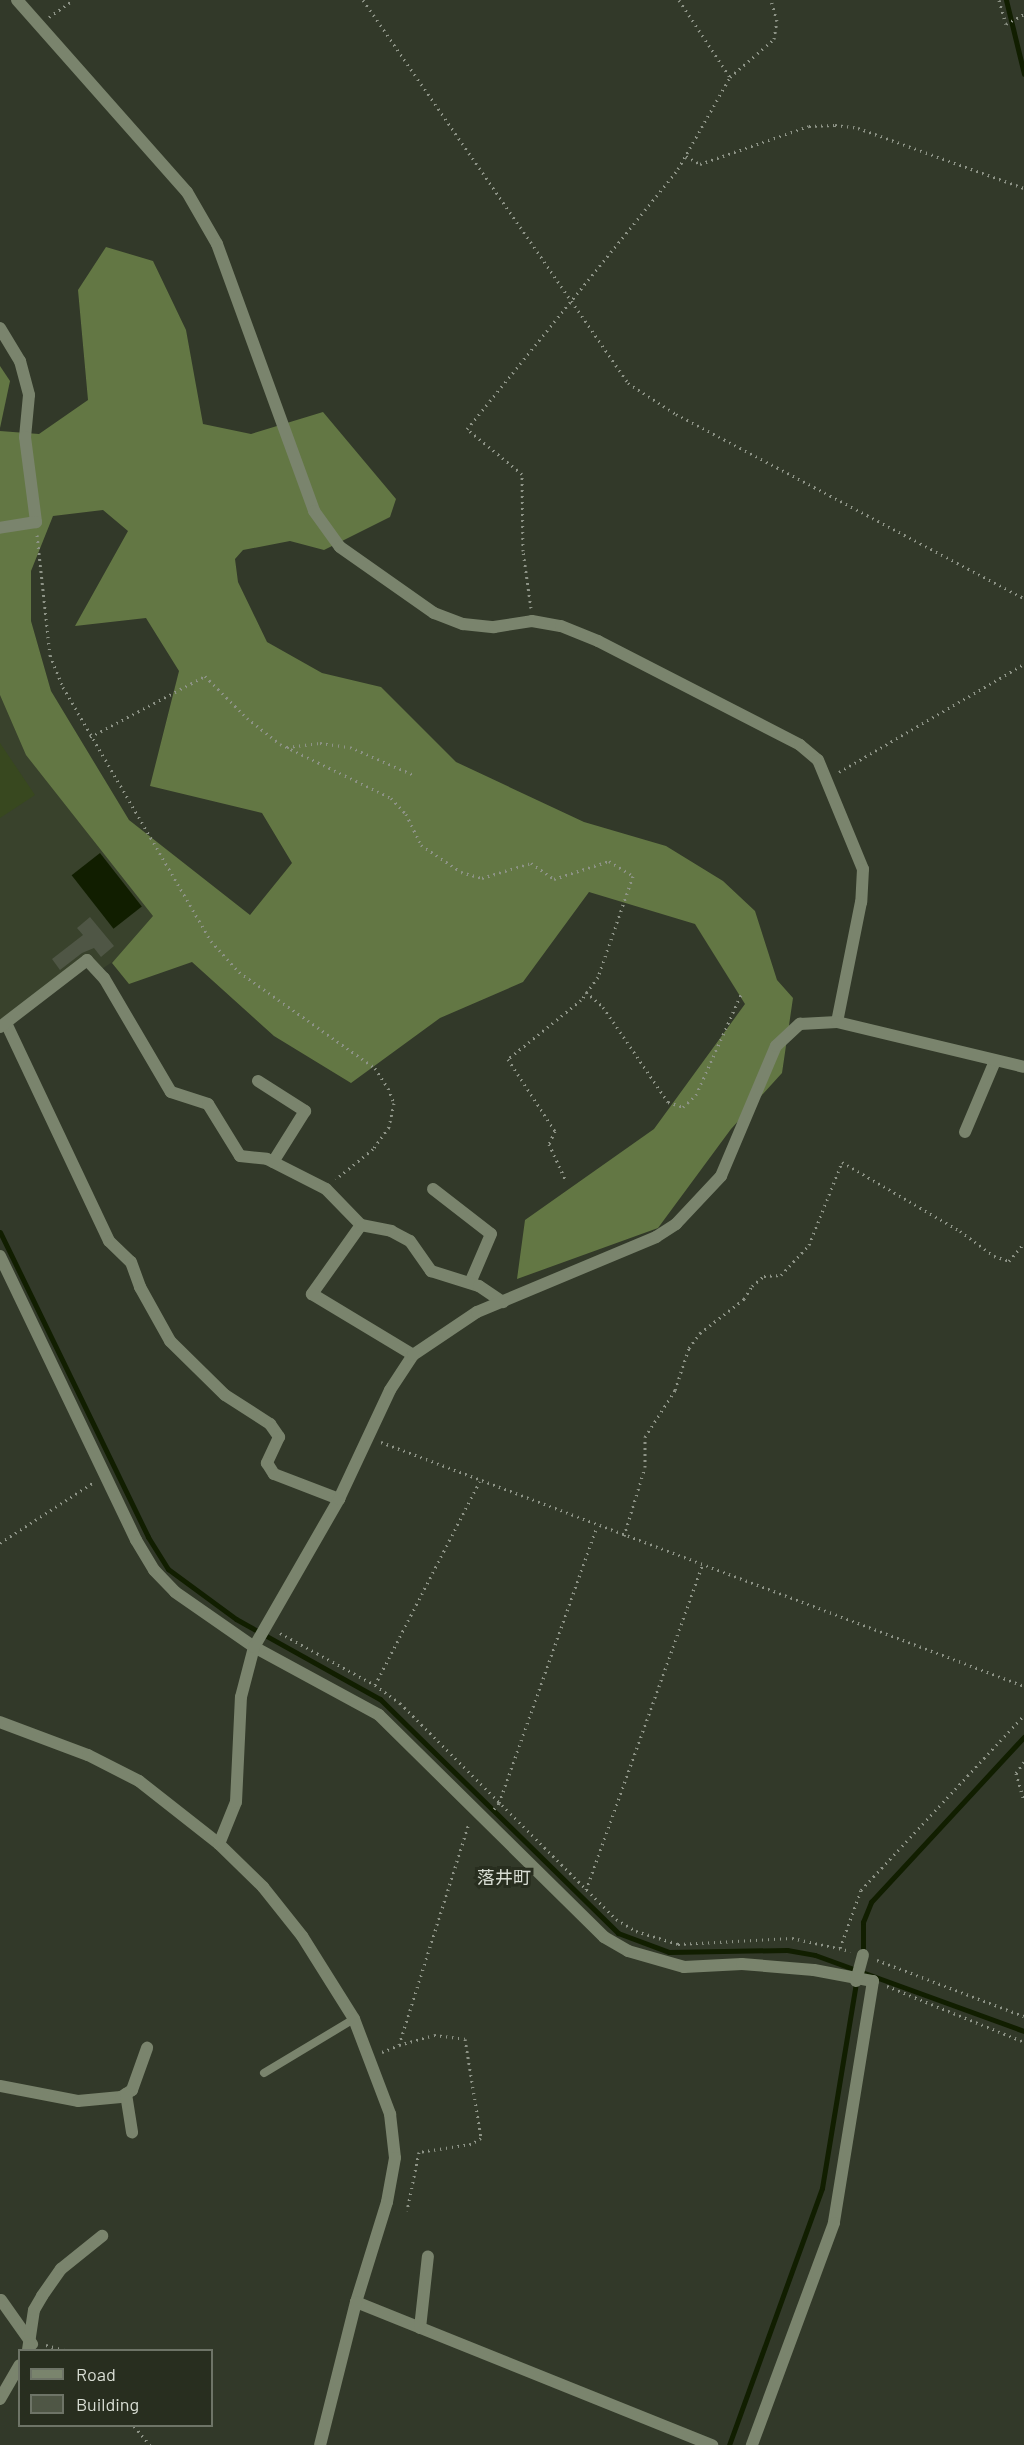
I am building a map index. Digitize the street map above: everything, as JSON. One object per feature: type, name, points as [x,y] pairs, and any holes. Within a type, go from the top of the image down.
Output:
[{"type":"street","points":[[17,0],[187,192],[212,235],[314,511],[340,547],[434,613],[463,624],[494,627],[532,621],[561,626],[598,641],[800,745],[818,760],[863,869],[861,902],[837,1022]]},
{"type":"street","points":[[0,328],[20,361],[29,395],[25,437],[36,522],[0,528]]},
{"type":"street","points":[[339,1499],[274,1474],[267,1463],[279,1437],[270,1424],[225,1395],[170,1341],[140,1287],[131,1262],[109,1241],[3,1025],[87,960],[104,978],[171,1092],[208,1104],[240,1156],[273,1162],[326,1189],[361,1225],[391,1231],[410,1241],[431,1270],[470,1283],[503,1302]]},
{"type":"street","points":[[219,1844],[236,1802],[241,1697],[254,1647],[339,1499],[390,1390],[413,1355],[450,1327],[656,1237],[676,1224],[721,1176],[776,1046],[800,1024],[837,1022],[1024,1067]]},
{"type":"street","points":[[965,1132],[994,1061]]},
{"type":"street","points":[[258,1081],[305,1111],[273,1162]]},
{"type":"street","points":[[433,1189],[491,1234],[470,1283]]},
{"type":"street","points":[[361,1225],[312,1294],[413,1355]]},
{"type":"street","points":[[0,1257],[104,1475],[154,1570],[175,1592],[254,1647],[379,1715],[604,1937],[628,1951],[684,1967],[752,1965],[814,1970],[856,1981],[873,1981],[834,2223],[752,2445]]},
{"type":"street","points":[[0,1722],[88,1755],[139,1781],[219,1844],[263,1887],[302,1936],[354,2019],[390,2115],[394,2158],[387,2202],[356,2302],[320,2445]]},
{"type":"street","points":[[856,1981],[863,1956]]},
{"type":"street","points":[[0,2086],[78,2101],[121,2097],[132,2090],[147,2048]]},
{"type":"street","points":[[126,2094],[132,2133]]},
{"type":"street","points":[[30,2347],[34,2310],[42,2296],[61,2269],[102,2236]]},
{"type":"street","points":[[420,2328],[428,2256]]},
{"type":"street","points":[[1,2300],[30,2347]]},
{"type":"street","points":[[356,2302],[712,2445]]},
{"type":"street","points":[[0,2399],[18,2368]]},
{"type":"lane","points":[[264,2073],[354,2019]]},
{"type":"path","points":[[38,25],[73,0]]},
{"type":"path","points":[[363,0],[628,383],[650,399],[1024,598]]},
{"type":"path","points":[[679,0],[730,77]]},
{"type":"path","points":[[532,621],[523,551],[522,474],[467,429],[686,156],[730,77],[774,39],[777,21],[771,0]]},
{"type":"path","points":[[999,0],[1006,24],[1023,15],[1024,20]]},
{"type":"path","points":[[686,156],[700,164],[809,126],[835,125],[858,128],[1024,188]]},
{"type":"path","points":[[36,522],[50,655],[90,737],[146,824],[211,941],[239,972],[375,1068],[388,1088],[394,1103],[389,1127],[381,1140],[326,1189]]},
{"type":"path","points":[[826,779],[1024,664]]},
{"type":"path","points":[[90,737],[205,676],[247,718],[285,747],[391,798],[406,814],[420,845],[461,872],[482,878],[531,863],[554,879],[609,861],[633,876],[598,976],[586,992],[508,1059],[555,1131],[549,1144],[566,1180]]},
{"type":"path","points":[[285,747],[320,743],[350,747],[414,775]]},
{"type":"path","points":[[586,992],[603,1007],[668,1102],[682,1107],[696,1095],[742,992]]},
{"type":"path","points":[[624,1536],[645,1467],[645,1437],[675,1390],[689,1348],[700,1333],[744,1299],[752,1286],[764,1276],[781,1275],[808,1245],[842,1162],[960,1231],[994,1256],[1009,1261],[1024,1243]]},
{"type":"path","points":[[368,1437],[597,1527],[704,1563],[1024,1686]]},
{"type":"path","points":[[0,1543],[104,1475]]},
{"type":"path","points":[[375,1685],[480,1481]]},
{"type":"path","points":[[399,2046],[464,1832],[480,1815],[499,1803],[597,1527]]},
{"type":"path","points":[[586,1890],[704,1563]]},
{"type":"path","points":[[268,1626],[375,1685],[400,1703],[616,1919],[636,1931],[678,1944],[792,1938],[840,1948],[1024,2016]]},
{"type":"path","points":[[840,1948],[861,1890],[1024,1715]]},
{"type":"path","points":[[1024,1762],[1016,1773],[1024,1801]]},
{"type":"path","points":[[873,1981],[1024,2042]]},
{"type":"path","points":[[369,2057],[434,2035],[465,2039],[480,2138],[471,2144],[418,2152],[407,2211]]},
{"type":"path","points":[[30,2347],[58,2346],[63,2349]]},
{"type":"path","points":[[135,2427],[150,2445]]},
{"type":"shaded area","points":[[0,629],[178,917],[102,969],[90,954],[0,1021]]},
{"type":"shaded area","points":[[0,743],[35,795],[0,818]]},
{"type":"shaded area","points":[[100,853],[142,907],[113,929],[72,875]]},
{"type":"green space","points":[[106,247],[153,261],[186,330],[203,424],[251,434],[323,412],[396,499],[390,517],[324,550],[290,541],[243,550],[235,559],[238,582],[267,642],[322,673],[381,687],[456,762],[584,822],[666,846],[723,881],[755,911],[777,980],[793,998],[782,1073],[731,1129],[658,1228],[517,1279],[525,1220],[654,1129],[745,1004],[695,924],[589,892],[523,982],[440,1018],[351,1083],[274,1036],[192,962],[129,984],[112,963],[153,916],[26,755],[0,695],[0,431],[39,434],[88,400],[78,290]],"holes":[[[103,510],[128,531],[75,626],[146,618],[179,671],[150,786],[262,813],[292,863],[250,915],[129,820],[51,691],[31,621],[31,571],[53,516]]]},
{"type":"green space","points":[[0,366],[10,381],[0,428]]},
{"type":"building","points":[[90,917],[114,946],[101,957],[94,948],[82,953],[60,970],[52,959],[83,935],[77,928]]},
{"type":"waterway","points":[[1006,0],[1024,74]]},
{"type":"waterway","points":[[0,1232],[148,1537],[168,1569],[236,1619],[380,1699],[618,1933],[669,1952],[787,1950],[815,1955],[1024,2031]]},
{"type":"waterway","points":[[863,1956],[863,1922],[871,1902],[1024,1737]]},
{"type":"waterway","points":[[729,2445],[822,2188],[856,1982]]},
{"type":"district","name":"落井町","points":[[504,1877]]}]
